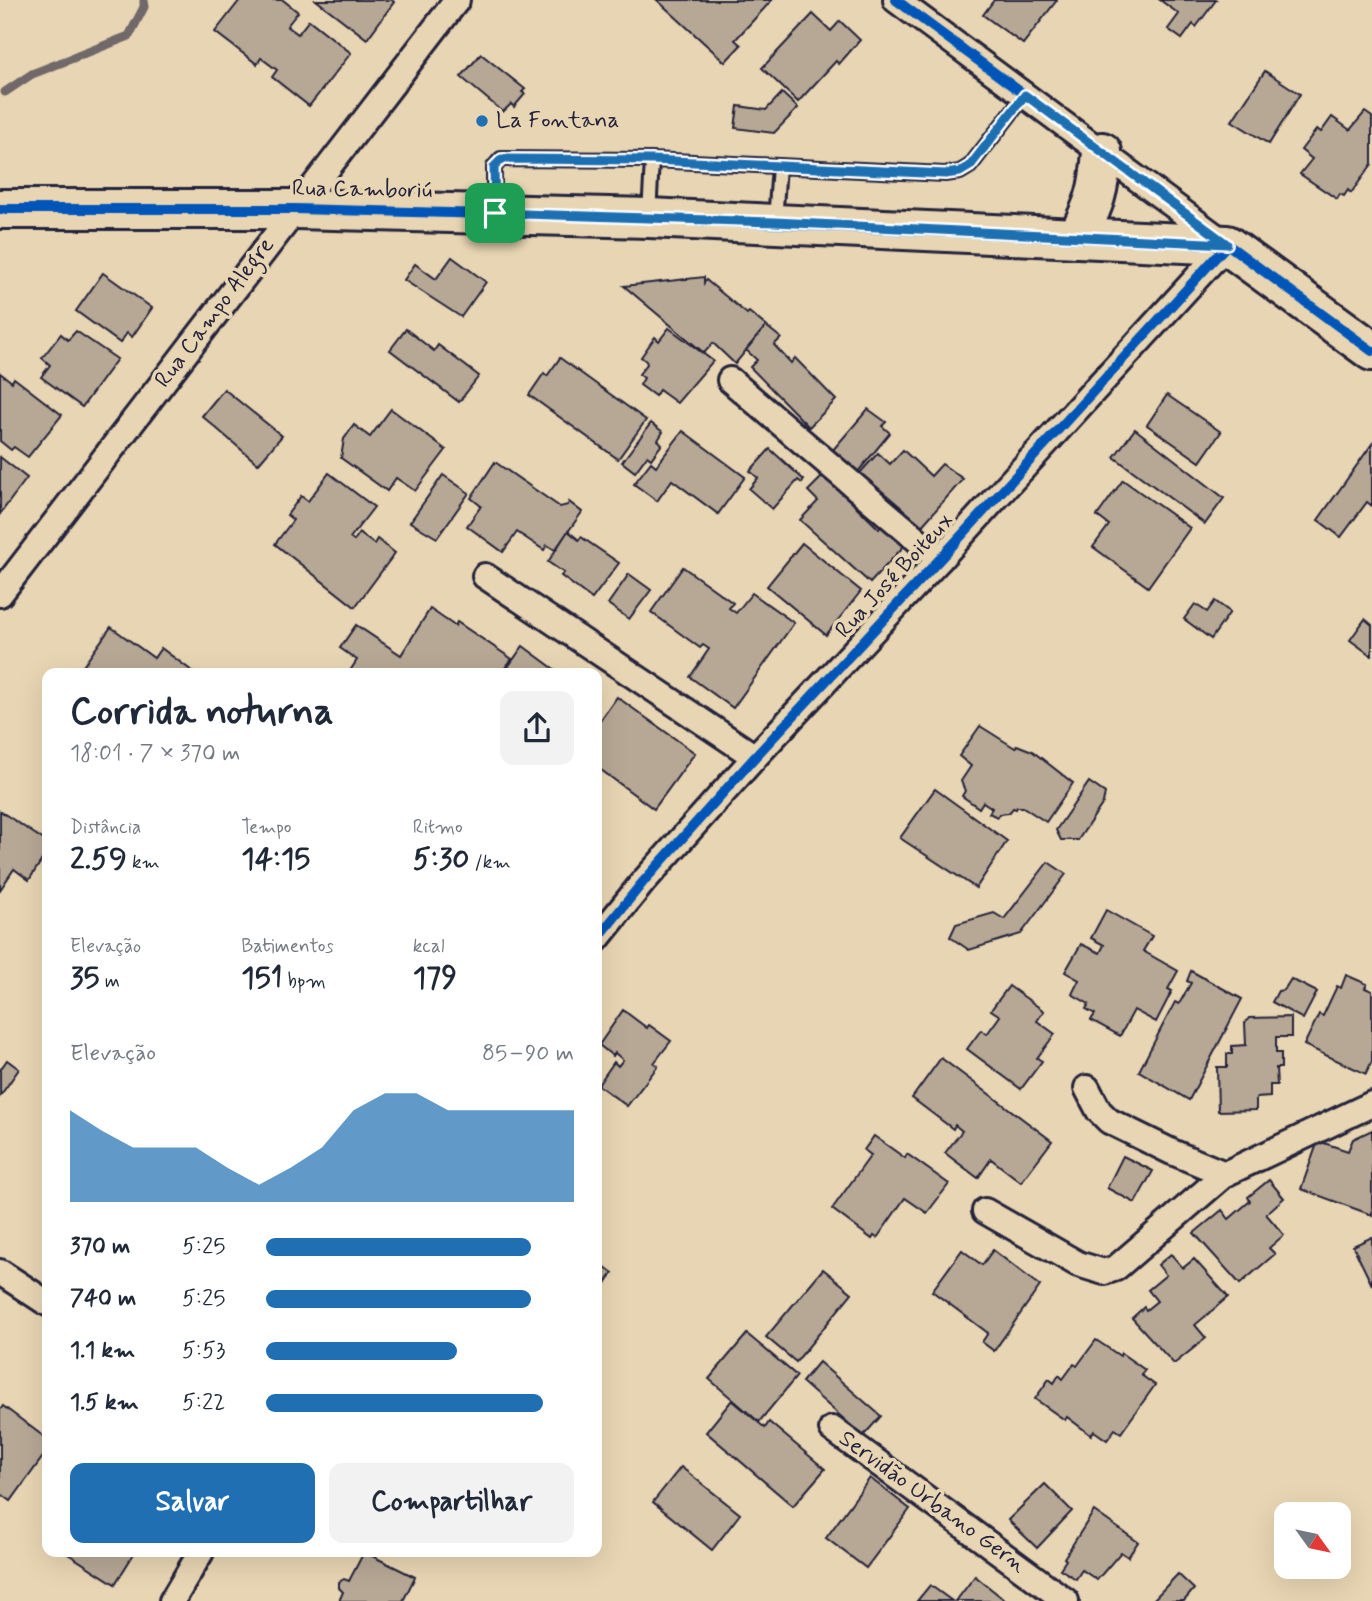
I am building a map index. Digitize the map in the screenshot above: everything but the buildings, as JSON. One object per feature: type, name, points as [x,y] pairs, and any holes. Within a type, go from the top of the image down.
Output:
[{"type":"main road","points":[[1077,238],[1096,202],[1102,152]]},
{"type":"main road","name":"Rua Camboriú","points":[[0,209],[295,209],[495,213],[775,222],[1227,244]]},
{"type":"main road","points":[[1227,244],[1372,351]]},
{"type":"street","name":"Rua Campo Alegre","points":[[0,594],[457,0]]},
{"type":"street","points":[[897,0],[1227,244]]},
{"type":"street","name":"Rua José Boiteux","points":[[602,933],[643,882],[755,757],[1227,244]]},
{"type":"street","points":[[730,380],[940,559]]},
{"type":"street","points":[[485,576],[755,757]]},
{"type":"street","points":[[1087,1088],[1099,1111],[1109,1121],[1225,1174]]},
{"type":"street","points":[[985,1211],[1078,1264],[1104,1272],[1116,1268],[1225,1174],[1372,1104]]},
{"type":"street","points":[[0,1272],[42,1300]]},
{"type":"street","name":"Servidão Urbano Gern","points":[[832,1429],[1066,1601]]},
{"type":"street","points":[[172,1601],[198,1557]]},
{"type":"lane","points":[[495,213],[494,167],[502,159],[652,160],[945,174],[960,172],[979,156],[1025,95]]},
{"type":"lane","points":[[649,218],[652,160]]},
{"type":"lane","points":[[775,222],[779,166]]},
{"type":"waterway","points":[[5,92],[32,74],[129,36],[144,7],[144,0]]},
{"type":"cycle path","points":[[896,0],[1372,351]]},
{"type":"cycle path","points":[[0,209],[295,209],[649,218],[1227,245]]},
{"type":"cycle path","points":[[602,933],[643,882],[755,757],[1227,245]]},
{"type":"place","name":"La Fontana","points":[[482,121]]},
{"type":"route","points":[[1025,95],[1227,244],[775,222],[495,213],[494,167],[502,159],[652,160],[945,174],[960,172],[979,156],[1025,95]]}]
